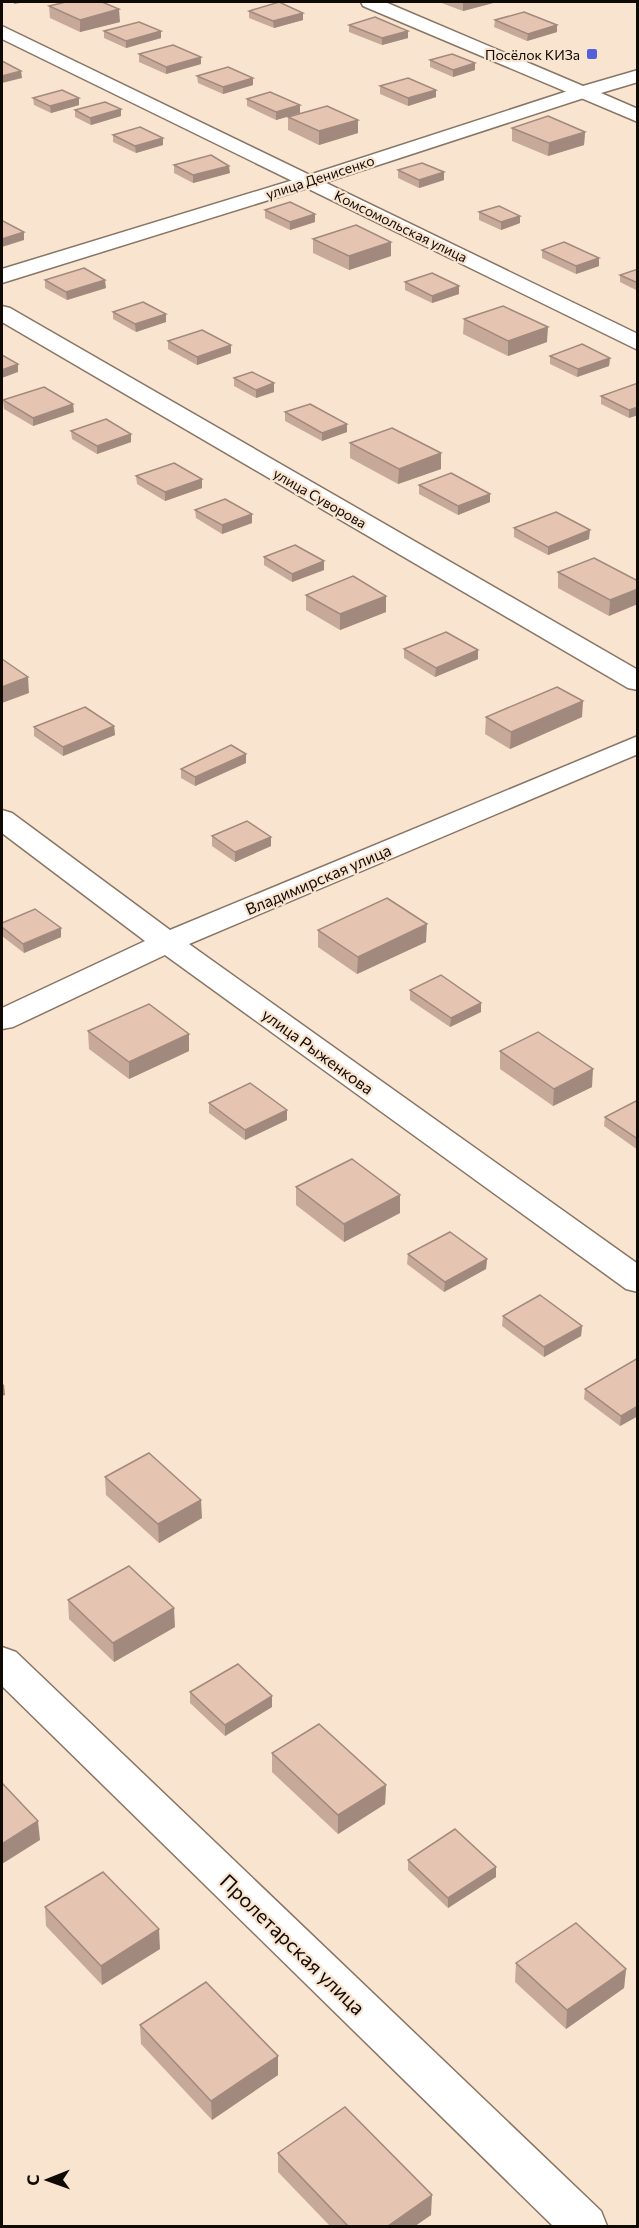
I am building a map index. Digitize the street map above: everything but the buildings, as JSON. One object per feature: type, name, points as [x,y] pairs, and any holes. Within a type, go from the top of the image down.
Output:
[{"type":"street","points":[[370,2],[638,116]]},
{"type":"street","name":"Комсомольская улица","points":[[2,32],[310,181],[638,344]]},
{"type":"street","name":"улица Денисенко","points":[[2,276],[638,76]]},
{"type":"street","name":"улица Суворова","points":[[2,313],[638,682]]},
{"type":"street","name":"Владимирская улица","points":[[2,1020],[167,942],[638,744]]},
{"type":"street","name":"улица Рыженкова","points":[[2,819],[167,942],[638,1281]]},
{"type":"street","name":"Пролетарская улица","points":[[2,1662],[584,2226]]},
{"type":"place","name":"Посёлок КИЗа","points":[[592,54]]}]
